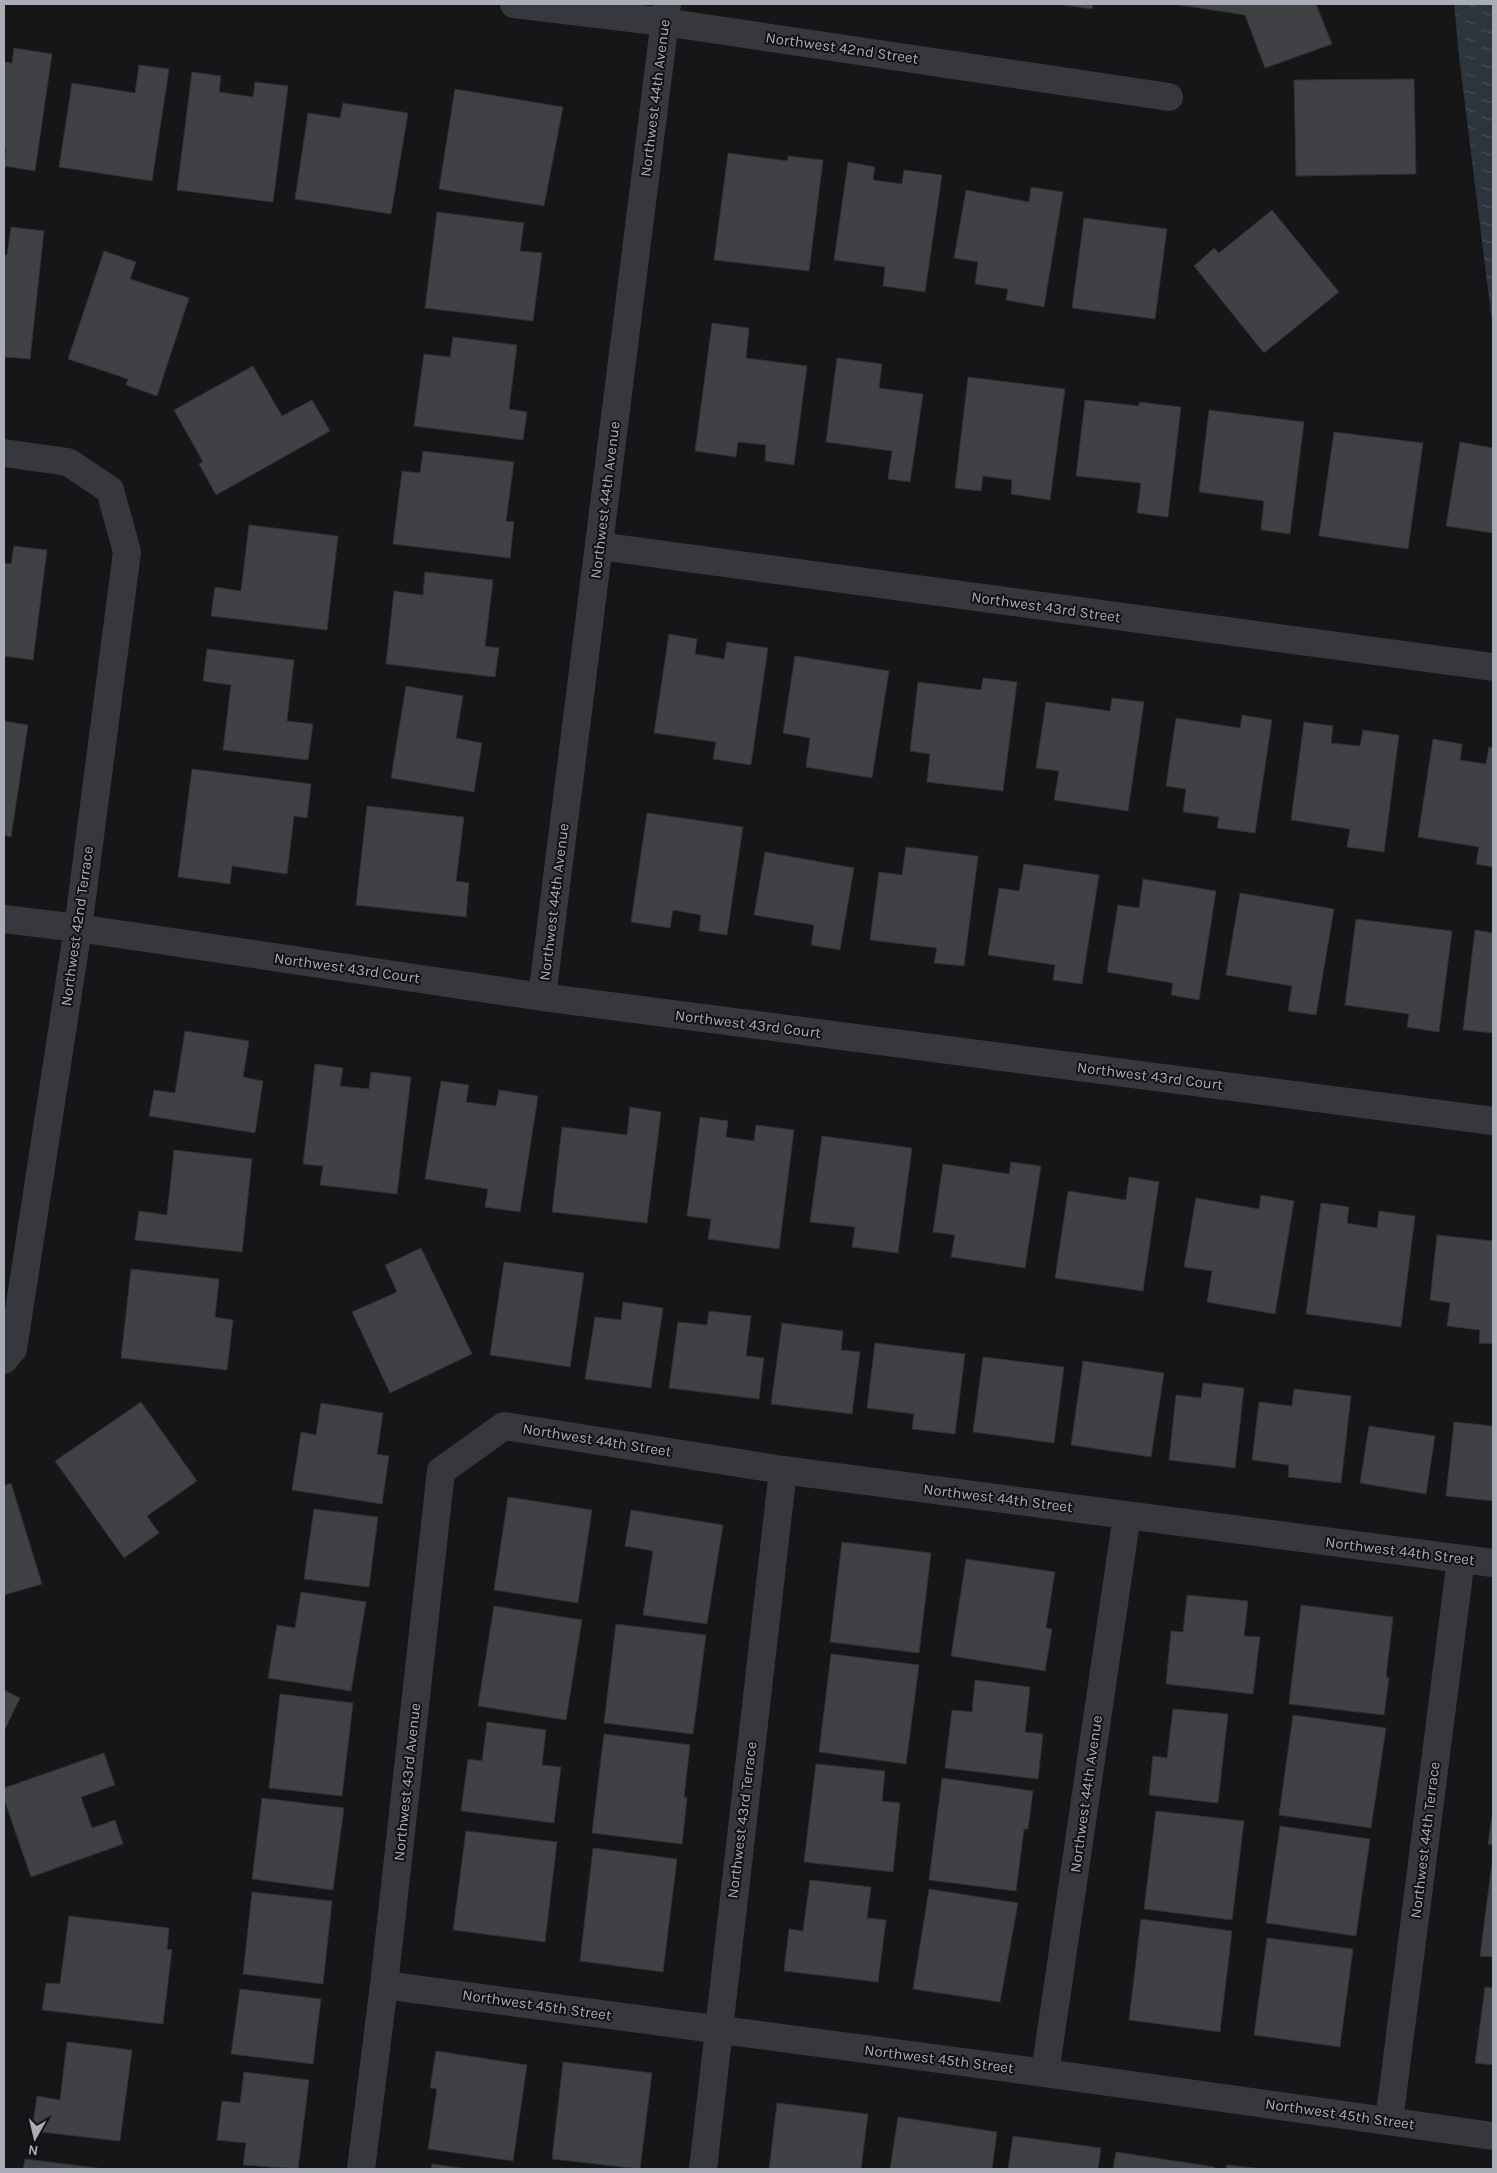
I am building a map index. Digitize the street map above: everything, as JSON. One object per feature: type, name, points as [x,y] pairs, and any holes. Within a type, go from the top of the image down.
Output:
[{"type":"street","name":"Northwest 42nd Street","points":[[514,4],[666,13],[1169,97]]},
{"type":"street","name":"Northwest 44th Avenue","points":[[542,997],[666,13]]},
{"type":"street","name":"Northwest 42nd Terrace","points":[[4,453],[68,462],[110,490],[127,552],[78,928],[13,1349],[4,1360]]},
{"type":"street","name":"Northwest 43rd Street","points":[[599,546],[1493,667]]},
{"type":"street","name":"Northwest 43rd Court","points":[[4,919],[78,928],[542,997],[1493,1121]]},
{"type":"street","name":"Northwest 44th Street","points":[[504,1426],[783,1470],[1493,1563]]},
{"type":"street","name":"Northwest 43rd Avenue","points":[[361,2169],[384,1985],[441,1471],[504,1426]]},
{"type":"street","name":"Northwest 43rd Terrace","points":[[703,2169],[783,1470]]},
{"type":"street","name":"Northwest 44th Avenue","points":[[1045,2073],[1127,1515]]},
{"type":"street","name":"Northwest 44th Terrace","points":[[1389,2121],[1461,1559]]},
{"type":"street","name":"Northwest 45th Street","points":[[384,1985],[1045,2073],[1493,2136]]},
{"type":"water","points":[[1454,4],[1493,4],[1493,329],[1459,56]]},
{"type":"building","points":[[1057,4],[1093,4],[1092,9]]},
{"type":"building","points":[[1173,4],[1316,4],[1332,44],[1265,68],[1245,15]]},
{"type":"building","points":[[14,48],[52,54],[35,171],[4,166],[6,148],[4,148],[4,62],[12,63]]},
{"type":"building","points":[[139,65],[169,69],[152,181],[59,167],[72,83],[135,93]]},
{"type":"building","points":[[192,72],[221,76],[219,92],[253,97],[255,82],[288,86],[273,202],[177,190]]},
{"type":"building","points":[[1414,79],[1416,174],[1296,176],[1294,80]]},
{"type":"building","points":[[455,89],[563,107],[544,206],[439,189]]},
{"type":"building","points":[[343,103],[408,113],[391,214],[295,199],[308,113],[340,118]]},
{"type":"building","points":[[728,153],[788,161],[788,156],[823,160],[809,271],[714,260]]},
{"type":"building","points":[[848,162],[875,167],[873,180],[902,184],[904,170],[942,175],[925,292],[883,286],[885,267],[834,260]]},
{"type":"building","points":[[1031,187],[1063,192],[1044,307],[1006,300],[1008,289],[975,284],[978,262],[954,258],[966,190],[1029,202]]},
{"type":"building","points":[[1272,210],[1339,292],[1264,353],[1194,266],[1214,248],[1219,253]]},
{"type":"building","points":[[437,212],[524,223],[520,251],[542,253],[533,321],[425,308]]},
{"type":"building","points":[[1084,218],[1167,229],[1155,319],[1072,308]]},
{"type":"building","points":[[11,227],[44,231],[30,359],[4,357],[4,255],[7,255]]},
{"type":"building","points":[[104,251],[136,262],[130,279],[189,298],[157,396],[126,385],[128,379],[68,359]]},
{"type":"building","points":[[712,323],[749,328],[746,358],[807,366],[794,465],[765,461],[766,445],[738,442],[736,457],[695,451]]},
{"type":"building","points":[[453,337],[517,345],[509,409],[527,412],[523,440],[414,426],[424,354],[450,357]]},
{"type":"building","points":[[837,358],[882,364],[879,388],[923,394],[910,482],[888,479],[892,451],[826,442]]},
{"type":"building","points":[[253,366],[282,416],[312,400],[330,431],[216,495],[199,464],[203,462],[174,410]]},
{"type":"building","points":[[968,377],[1065,389],[1050,500],[1011,494],[1012,480],[983,476],[981,491],[955,488]]},
{"type":"building","points":[[1085,400],[1139,406],[1139,402],[1181,407],[1168,517],[1137,513],[1141,483],[1076,476]]},
{"type":"building","points":[[1209,410],[1304,422],[1290,534],[1261,530],[1264,501],[1199,492]]},
{"type":"building","points":[[1334,432],[1423,443],[1408,549],[1319,536]]},
{"type":"building","points":[[1460,442],[1493,448],[1493,533],[1446,526]]},
{"type":"building","points":[[423,451],[514,462],[506,521],[514,522],[510,558],[393,544],[402,471],[420,473]]},
{"type":"building","points":[[249,525],[338,536],[327,630],[211,616],[215,587],[241,591]]},
{"type":"building","points":[[14,546],[47,550],[33,660],[4,656],[4,563],[11,564]]},
{"type":"building","points":[[425,572],[493,580],[485,646],[499,648],[495,677],[386,664],[394,591],[423,595]]},
{"type":"building","points":[[669,634],[697,639],[695,654],[724,659],[727,642],[768,648],[751,765],[713,759],[716,742],[654,733]]},
{"type":"building","points":[[207,649],[294,660],[287,721],[313,724],[308,760],[223,750],[231,685],[203,681]]},
{"type":"building","points":[[795,656],[889,671],[872,778],[806,767],[810,738],[783,733]]},
{"type":"building","points":[[983,678],[1017,682],[1003,791],[927,782],[930,754],[910,751],[918,682],[981,690]]},
{"type":"building","points":[[406,686],[463,696],[456,738],[482,743],[474,792],[391,778]]},
{"type":"building","points":[[1112,698],[1144,702],[1128,811],[1054,800],[1059,771],[1036,768],[1046,702],[1110,711]]},
{"type":"building","points":[[1242,715],[1272,720],[1255,833],[1217,828],[1219,817],[1183,812],[1186,789],[1166,786],[1176,718],[1240,728]]},
{"type":"building","points":[[4,721],[28,725],[11,837],[4,835]]},
{"type":"building","points":[[1304,722],[1333,726],[1331,743],[1360,746],[1363,730],[1399,735],[1384,852],[1347,847],[1350,829],[1291,820]]},
{"type":"building","points":[[1433,739],[1462,744],[1460,760],[1486,764],[1489,747],[1493,748],[1493,867],[1476,864],[1479,847],[1418,837]]},
{"type":"building","points":[[192,769],[311,784],[307,818],[294,816],[287,874],[232,866],[230,884],[178,877]]},
{"type":"building","points":[[367,806],[464,817],[456,881],[469,883],[466,917],[356,905]]},
{"type":"building","points":[[647,813],[743,827],[727,935],[699,931],[701,915],[673,910],[670,928],[631,922]]},
{"type":"building","points":[[906,847],[978,856],[964,966],[934,963],[937,948],[870,940],[879,872],[902,875]]},
{"type":"building","points":[[765,852],[854,868],[840,950],[811,945],[814,925],[754,915]]},
{"type":"building","points":[[1024,864],[1099,875],[1082,984],[1053,980],[1055,965],[988,955],[999,888],[1019,891]]},
{"type":"building","points":[[1143,879],[1216,891],[1199,1000],[1171,995],[1173,983],[1107,972],[1118,905],[1139,908]]},
{"type":"building","points":[[1240,893],[1334,909],[1316,1015],[1288,1011],[1292,986],[1226,975]]},
{"type":"building","points":[[1356,919],[1452,931],[1439,1032],[1407,1027],[1409,1014],[1345,1005]]},
{"type":"building","points":[[1475,930],[1493,933],[1493,1033],[1463,1030]]},
{"type":"building","points":[[185,1031],[249,1041],[243,1077],[263,1081],[255,1133],[149,1116],[154,1090],[175,1093]]},
{"type":"building","points":[[315,1064],[343,1068],[340,1086],[369,1089],[371,1072],[411,1077],[397,1194],[320,1185],[323,1166],[303,1164]]},
{"type":"building","points":[[441,1081],[469,1085],[466,1102],[496,1106],[499,1090],[538,1096],[520,1212],[485,1207],[488,1189],[425,1179]]},
{"type":"building","points":[[630,1107],[661,1112],[647,1223],[552,1212],[562,1127],[627,1135]]},
{"type":"building","points":[[700,1117],[728,1121],[726,1137],[754,1141],[756,1125],[794,1130],[779,1249],[708,1239],[711,1219],[687,1216]]},
{"type":"building","points":[[822,1136],[912,1148],[898,1253],[852,1247],[855,1227],[810,1222]]},
{"type":"building","points":[[174,1150],[252,1159],[242,1252],[135,1240],[139,1211],[167,1215]]},
{"type":"building","points":[[1011,1162],[1041,1166],[1025,1268],[951,1257],[955,1235],[933,1232],[943,1164],[1009,1174]]},
{"type":"building","points":[[1129,1177],[1159,1182],[1143,1291],[1055,1278],[1068,1191],[1126,1200]]},
{"type":"building","points":[[1261,1195],[1294,1201],[1275,1314],[1207,1302],[1212,1271],[1184,1267],[1196,1198],[1259,1209]]},
{"type":"building","points":[[1321,1203],[1349,1207],[1347,1223],[1377,1228],[1379,1211],[1415,1216],[1401,1327],[1306,1314]]},
{"type":"building","points":[[1437,1235],[1493,1241],[1493,1344],[1479,1343],[1480,1330],[1447,1326],[1450,1303],[1430,1300]]},
{"type":"building","points":[[421,1248],[472,1354],[390,1393],[352,1312],[397,1292],[385,1265]]},
{"type":"building","points":[[504,1262],[584,1273],[570,1367],[490,1355]]},
{"type":"building","points":[[131,1269],[219,1279],[215,1317],[233,1320],[227,1370],[121,1358]]},
{"type":"building","points":[[623,1302],[663,1308],[651,1388],[585,1379],[595,1317],[621,1320]]},
{"type":"building","points":[[709,1311],[751,1316],[746,1356],[764,1358],[759,1399],[669,1388],[678,1322],[707,1325]]},
{"type":"building","points":[[782,1323],[843,1331],[841,1350],[860,1352],[852,1414],[771,1404]]},
{"type":"building","points":[[875,1343],[965,1354],[955,1434],[912,1429],[914,1414],[867,1408]]},
{"type":"building","points":[[983,1357],[1064,1367],[1054,1443],[973,1432]]},
{"type":"building","points":[[1083,1361],[1164,1373],[1151,1457],[1071,1445]]},
{"type":"building","points":[[1203,1383],[1244,1388],[1235,1468],[1169,1460],[1176,1395],[1201,1398]]},
{"type":"building","points":[[1294,1389],[1351,1396],[1341,1483],[1288,1477],[1289,1465],[1252,1460],[1259,1402],[1292,1406]]},
{"type":"building","points":[[141,1402],[197,1481],[147,1516],[159,1533],[124,1558],[55,1461]]},
{"type":"building","points":[[321,1403],[383,1413],[377,1454],[389,1456],[382,1504],[292,1490],[301,1432],[316,1435]]},
{"type":"building","points":[[1454,1422],[1493,1426],[1493,1501],[1446,1496]]},
{"type":"building","points":[[1369,1426],[1435,1436],[1426,1494],[1360,1483]]},
{"type":"building","points":[[11,1483],[42,1584],[4,1595],[4,1486]]},
{"type":"building","points":[[508,1497],[592,1510],[578,1603],[494,1590]]},
{"type":"building","points":[[314,1509],[378,1517],[369,1587],[304,1579]]},
{"type":"building","points":[[631,1510],[723,1525],[707,1624],[643,1615],[653,1551],[625,1546]]},
{"type":"building","points":[[842,1542],[931,1553],[919,1653],[830,1642]]},
{"type":"building","points":[[966,1559],[1055,1572],[1046,1628],[1052,1629],[1045,1671],[951,1656]]},
{"type":"building","points":[[301,1592],[366,1602],[351,1691],[268,1678],[277,1625],[295,1628]]},
{"type":"building","points":[[1187,1595],[1248,1601],[1244,1636],[1260,1637],[1253,1694],[1166,1684],[1171,1631],[1183,1632]]},
{"type":"building","points":[[1301,1605],[1393,1617],[1386,1677],[1389,1678],[1384,1715],[1289,1704]]},
{"type":"building","points":[[494,1606],[582,1620],[566,1720],[478,1706]]},
{"type":"building","points":[[616,1624],[706,1635],[693,1734],[604,1723]]},
{"type":"building","points":[[831,1654],[919,1665],[906,1764],[819,1752]]},
{"type":"building","points":[[975,1680],[1030,1687],[1025,1732],[1043,1734],[1038,1779],[945,1768],[952,1710],[972,1712]]},
{"type":"building","points":[[4,1690],[20,1698],[4,1731]]},
{"type":"building","points":[[280,1694],[353,1703],[342,1796],[269,1788]]},
{"type":"building","points":[[1173,1709],[1228,1714],[1218,1803],[1149,1795],[1153,1756],[1167,1758]]},
{"type":"building","points":[[1293,1715],[1386,1728],[1371,1828],[1279,1815]]},
{"type":"building","points":[[487,1722],[546,1730],[542,1765],[561,1767],[554,1823],[461,1811],[468,1759],[482,1761]]},
{"type":"building","points":[[604,1734],[690,1745],[684,1797],[687,1798],[682,1844],[592,1833]]},
{"type":"building","points":[[104,1753],[115,1785],[81,1797],[92,1828],[115,1820],[123,1844],[31,1877],[4,1799],[4,1788]]},
{"type":"building","points":[[816,1764],[885,1771],[882,1801],[900,1803],[893,1872],[804,1862]]},
{"type":"building","points":[[942,1778],[1033,1791],[1028,1829],[1024,1829],[1016,1891],[929,1880]]},
{"type":"building","points":[[262,1798],[344,1808],[333,1890],[252,1879]]},
{"type":"building","points":[[1493,1808],[1493,1845],[1488,1844]]},
{"type":"building","points":[[1156,1811],[1244,1821],[1232,1920],[1144,1909]]},
{"type":"building","points":[[1280,1826],[1370,1839],[1356,1936],[1266,1923]]},
{"type":"building","points":[[466,1831],[557,1842],[545,1942],[453,1930]]},
{"type":"building","points":[[593,1848],[677,1859],[663,1972],[580,1961]]},
{"type":"building","points":[[1493,1855],[1493,1957],[1480,1956]]},
{"type":"building","points":[[810,1880],[871,1887],[867,1918],[886,1920],[878,1982],[784,1971],[789,1929],[803,1931]]},
{"type":"building","points":[[929,1889],[1018,1903],[1000,2002],[913,1989]]},
{"type":"building","points":[[252,1892],[332,1901],[323,1984],[243,1974]]},
{"type":"building","points":[[69,1916],[169,1928],[167,1949],[172,1950],[163,2024],[42,2010],[46,1983],[60,1984]]},
{"type":"building","points":[[1141,1919],[1232,1931],[1220,2032],[1129,2020]]},
{"type":"building","points":[[1267,1938],[1353,1949],[1340,2047],[1254,2035]]},
{"type":"building","points":[[1485,1987],[1493,1988],[1493,2065],[1475,2063]]},
{"type":"building","points":[[240,1989],[321,1999],[313,2064],[231,2054]]},
{"type":"building","points":[[67,2042],[132,2050],[120,2141],[32,2131],[37,2096],[60,2100]]},
{"type":"building","points":[[436,2051],[527,2065],[513,2161],[428,2149],[437,2089],[430,2088]]},
{"type":"building","points":[[563,2062],[652,2073],[640,2169],[552,2159]]},
{"type":"building","points":[[244,2072],[309,2080],[298,2169],[243,2165],[246,2143],[217,2140],[222,2101],[240,2103]]},
{"type":"building","points":[[777,2103],[868,2114],[861,2169],[769,2169]]},
{"type":"building","points":[[898,2117],[997,2132],[992,2169],[890,2169]]},
{"type":"building","points":[[1013,2136],[1101,2148],[1098,2169],[1008,2169]]},
{"type":"building","points":[[1116,2152],[1215,2167],[1214,2169],[1113,2169]]},
{"type":"building","points":[[25,2159],[105,2169],[23,2169]]},
{"type":"building","points":[[432,2164],[468,2169],[431,2169]]},
{"type":"building","points":[[1227,2165],[1264,2169],[1226,2169]]}]
